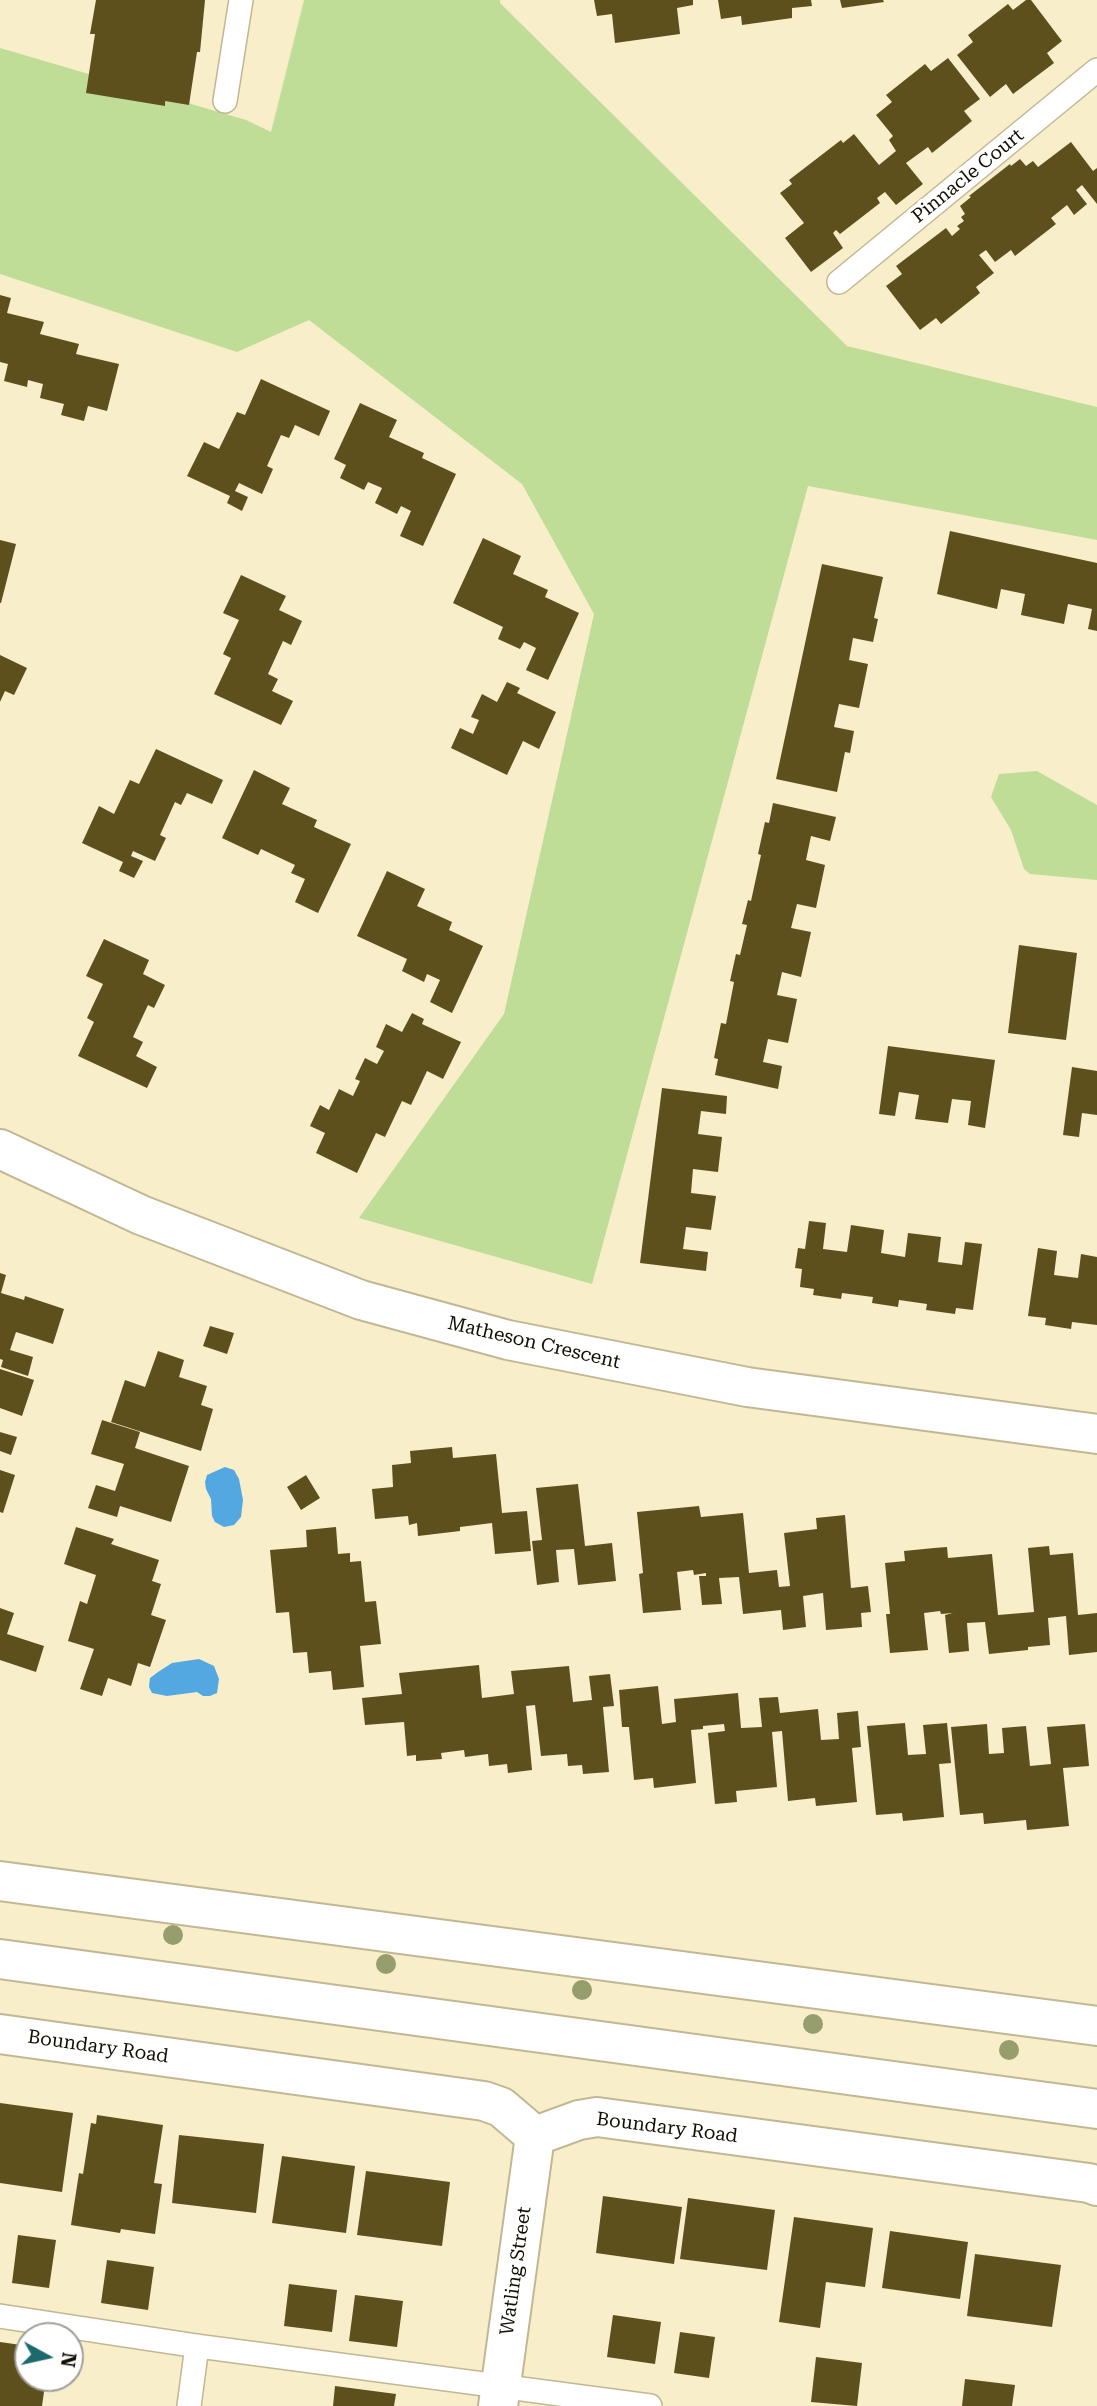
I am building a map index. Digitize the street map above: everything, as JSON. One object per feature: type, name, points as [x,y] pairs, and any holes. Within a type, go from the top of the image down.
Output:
[{"type":"street","name":"Matheson Crescent","points":[[0,1149],[141,1215],[361,1300],[508,1340],[747,1387],[1097,1434]]},
{"type":"street","points":[[0,1881],[1097,2026]]},
{"type":"street","points":[[0,1958],[1097,2109]]},
{"type":"street","name":"Boundary Road","points":[[0,2034],[484,2101],[501,2107],[535,2136],[597,2116],[1097,2186]]},
{"type":"street","name":"Watling Street","points":[[499,2396],[535,2136]]},
{"type":"lane","points":[[225,101],[242,0]]},
{"type":"lane","name":"Pinnacle Court","points":[[839,282],[1097,70]]},
{"type":"lane","points":[[0,2316],[499,2396],[650,2406]]},
{"type":"lane","points":[[189,2406],[197,2346]]},
{"type":"green space","points":[[304,0],[500,0],[500,3],[847,346],[1097,407],[1097,540],[808,486],[592,1284],[359,1218],[504,1014],[594,614],[522,484],[309,320],[237,352],[0,274],[0,48],[246,120],[271,132]]},
{"type":"green space","points":[[1037,771],[1097,805],[1097,880],[1030,874],[1024,869],[1011,830],[991,797],[999,774]]},
{"type":"water","points":[[225,1467],[234,1470],[239,1479],[243,1500],[241,1517],[234,1525],[224,1527],[215,1522],[212,1516],[211,1499],[205,1482],[207,1475]]},
{"type":"water","points":[[199,1659],[214,1666],[219,1679],[217,1693],[210,1696],[197,1692],[167,1696],[152,1693],[149,1687],[150,1678],[158,1672],[172,1663]]},
{"type":"building","points":[[96,0],[205,0],[200,52],[197,52],[189,105],[165,101],[165,106],[86,93],[95,34],[90,34]]},
{"type":"building","points":[[594,0],[693,0],[693,5],[677,8],[680,34],[615,43],[612,14],[597,16]]},
{"type":"building","points":[[718,0],[811,0],[812,6],[792,8],[792,18],[742,25],[741,16],[721,19]]},
{"type":"building","points":[[840,0],[883,0],[884,2],[842,8]]},
{"type":"building","points":[[1026,0],[1031,0],[1062,41],[1047,53],[1054,63],[1013,94],[1006,84],[990,97],[957,55],[973,42],[968,35],[1008,4],[1013,10]]},
{"type":"building","points":[[948,58],[980,99],[964,111],[972,121],[932,153],[928,147],[906,163],[923,184],[896,205],[885,192],[877,198],[880,203],[840,234],[836,230],[833,233],[843,248],[811,272],[785,238],[804,223],[780,193],[792,184],[789,180],[841,140],[843,143],[854,134],[879,165],[896,151],[889,140],[893,136],[876,115],[892,102],[886,95],[925,64],[931,71]]},
{"type":"building","points":[[1071,142],[1093,171],[1097,168],[1097,204],[1082,185],[1076,190],[1087,204],[1074,215],[1067,205],[1051,218],[1056,224],[1015,256],[1011,250],[995,262],[986,250],[979,255],[994,273],[976,287],[980,293],[941,324],[936,318],[920,330],[886,286],[902,274],[896,266],[946,228],[952,236],[960,229],[957,226],[964,221],[961,217],[965,214],[960,206],[1010,164],[1011,166],[1020,159],[1026,166],[1033,161],[1038,167]]},
{"type":"building","points":[[0,295],[11,298],[7,313],[44,322],[40,334],[79,344],[76,354],[119,364],[107,411],[88,406],[84,421],[61,415],[64,404],[40,398],[43,384],[28,380],[27,387],[4,381],[8,364],[0,362]]},
{"type":"building","points":[[261,379],[330,411],[319,436],[295,425],[289,438],[281,435],[267,466],[273,469],[262,494],[239,483],[235,491],[248,497],[242,511],[227,503],[230,496],[187,476],[204,442],[219,449],[237,412],[245,415]]},
{"type":"building","points":[[360,403],[397,420],[389,437],[424,453],[422,458],[456,474],[423,546],[400,536],[411,511],[401,506],[397,514],[375,503],[382,488],[368,482],[364,490],[340,478],[346,465],[334,459]]},
{"type":"building","points":[[950,531],[1097,563],[1097,631],[1088,629],[1092,609],[1068,604],[1064,624],[1021,615],[1025,594],[1001,589],[997,609],[937,594]]},
{"type":"building","points":[[483,538],[521,556],[513,574],[548,590],[545,597],[579,613],[548,680],[526,670],[536,648],[524,642],[520,649],[498,639],[503,627],[453,603]]},
{"type":"building","points":[[0,540],[16,544],[1,603],[0,603]]},
{"type":"building","points":[[822,564],[883,577],[874,618],[878,619],[873,642],[853,638],[849,660],[868,664],[859,708],[839,704],[834,727],[854,731],[850,753],[845,752],[837,792],[776,779]]},
{"type":"building","points":[[241,575],[286,596],[279,610],[302,621],[291,645],[283,641],[268,674],[278,679],[272,691],[293,701],[281,725],[214,694],[231,658],[223,654],[239,620],[223,613]]},
{"type":"building","points":[[0,655],[27,668],[14,695],[5,691],[0,702]]},
{"type":"building","points":[[507,682],[520,688],[517,693],[556,712],[539,749],[523,741],[507,775],[451,748],[460,728],[473,734],[479,720],[471,717],[482,694],[497,702]]},
{"type":"building","points":[[156,749],[223,780],[212,804],[187,793],[181,805],[175,802],[160,835],[166,838],[155,861],[133,851],[131,856],[143,861],[134,878],[119,871],[123,862],[82,843],[99,806],[114,814],[130,780],[139,784]]},
{"type":"building","points":[[254,770],[290,788],[282,804],[317,820],[314,827],[351,844],[318,913],[295,902],[305,879],[291,873],[295,865],[261,849],[258,855],[222,838]]},
{"type":"building","points":[[773,803],[836,817],[830,841],[811,836],[806,860],[825,865],[816,908],[797,904],[791,928],[811,932],[801,977],[782,972],[777,995],[797,999],[788,1043],[768,1039],[763,1062],[782,1066],[778,1089],[715,1075],[718,1059],[714,1058],[721,1023],[726,1024],[734,982],[730,981],[736,954],[740,955],[747,925],[742,924],[748,900],[751,901],[765,822],[769,823]]},
{"type":"building","points":[[387,871],[425,889],[417,906],[452,922],[449,930],[483,946],[452,1013],[430,1002],[440,980],[427,974],[424,982],[402,971],[407,959],[357,936]]},
{"type":"building","points":[[104,939],[149,960],[143,974],[165,985],[154,1008],[148,1005],[133,1037],[143,1042],[136,1056],[157,1067],[147,1088],[78,1056],[94,1022],[87,1018],[103,984],[86,976]]},
{"type":"building","points":[[1019,945],[1077,953],[1066,1040],[1008,1033]]},
{"type":"building","points":[[412,1013],[424,1019],[422,1024],[461,1042],[443,1079],[427,1071],[411,1105],[402,1101],[385,1137],[376,1133],[357,1173],[316,1153],[325,1133],[310,1126],[320,1105],[329,1110],[339,1089],[353,1096],[360,1081],[355,1079],[365,1058],[377,1064],[384,1051],[376,1047],[386,1024],[402,1032]]},
{"type":"building","points":[[888,1046],[995,1060],[985,1128],[968,1125],[971,1101],[952,1099],[948,1123],[915,1119],[919,1095],[899,1092],[895,1116],[879,1114]]},
{"type":"building","points":[[1072,1067],[1097,1071],[1097,1115],[1082,1113],[1079,1137],[1063,1135]]},
{"type":"building","points":[[662,1088],[727,1096],[726,1114],[701,1111],[698,1134],[722,1137],[718,1172],[693,1169],[691,1193],[716,1196],[711,1230],[686,1227],[683,1249],[708,1252],[706,1271],[640,1263]]},
{"type":"building","points":[[809,1221],[826,1223],[823,1249],[847,1252],[851,1225],[884,1230],[881,1253],[905,1257],[908,1233],[941,1237],[938,1262],[962,1265],[965,1242],[982,1244],[973,1310],[956,1308],[955,1314],[926,1310],[927,1304],[899,1300],[898,1307],[872,1303],[873,1297],[842,1293],[841,1299],[813,1295],[814,1289],[800,1287],[802,1269],[795,1268],[798,1248],[805,1249]]},
{"type":"building","points":[[1038,1248],[1057,1251],[1054,1275],[1078,1278],[1081,1254],[1097,1257],[1097,1325],[1072,1322],[1071,1329],[1045,1325],[1046,1318],[1028,1316]]},
{"type":"building","points":[[0,1273],[6,1275],[1,1293],[24,1300],[25,1296],[64,1309],[53,1344],[16,1332],[10,1350],[33,1357],[28,1376],[1,1367]]},
{"type":"building","points":[[210,1326],[234,1333],[227,1354],[203,1346]]},
{"type":"building","points":[[158,1351],[184,1360],[179,1377],[207,1386],[201,1405],[213,1409],[201,1451],[111,1422],[125,1380],[145,1387]]},
{"type":"building","points":[[0,1369],[34,1380],[22,1416],[0,1408]]},
{"type":"building","points":[[102,1420],[140,1432],[135,1448],[189,1466],[171,1522],[120,1506],[117,1517],[88,1508],[96,1485],[115,1491],[124,1464],[91,1454]]},
{"type":"building","points":[[0,1432],[17,1437],[11,1455],[0,1451]]},
{"type":"building","points":[[452,1447],[453,1458],[496,1454],[502,1513],[527,1511],[531,1551],[495,1554],[492,1523],[460,1527],[460,1531],[418,1536],[417,1523],[409,1525],[408,1516],[375,1519],[372,1489],[393,1487],[392,1465],[411,1463],[410,1451]]},
{"type":"building","points":[[0,1470],[15,1475],[3,1513],[0,1512]]},
{"type":"building","points":[[306,1475],[320,1498],[301,1510],[287,1487]]},
{"type":"building","points":[[578,1484],[585,1546],[612,1543],[616,1581],[578,1585],[574,1549],[556,1550],[559,1582],[537,1585],[532,1541],[542,1540],[536,1488]]},
{"type":"building","points":[[699,1506],[701,1517],[743,1513],[749,1573],[777,1570],[779,1587],[790,1586],[784,1533],[817,1529],[816,1518],[845,1515],[851,1588],[868,1586],[871,1612],[861,1613],[862,1627],[826,1630],[823,1593],[803,1596],[806,1627],[783,1630],[781,1610],[743,1614],[739,1577],[719,1578],[722,1604],[702,1605],[699,1576],[706,1576],[706,1573],[694,1575],[693,1570],[677,1572],[681,1610],[643,1613],[639,1574],[643,1573],[637,1512]]},
{"type":"building","points":[[76,1527],[114,1539],[111,1544],[159,1560],[152,1581],[161,1584],[151,1615],[166,1620],[150,1667],[138,1663],[131,1686],[108,1678],[102,1696],[80,1689],[94,1649],[68,1641],[80,1601],[87,1604],[96,1575],[64,1564]]},
{"type":"building","points":[[336,1527],[338,1554],[350,1553],[350,1562],[361,1561],[365,1602],[376,1601],[381,1644],[360,1646],[364,1687],[333,1690],[331,1671],[309,1673],[307,1652],[293,1653],[289,1612],[276,1613],[270,1550],[307,1547],[306,1530]]},
{"type":"building","points":[[1049,1546],[1050,1555],[1073,1553],[1078,1615],[1097,1613],[1097,1652],[1069,1655],[1066,1616],[1048,1618],[1050,1645],[989,1654],[985,1622],[967,1623],[969,1651],[949,1653],[945,1615],[953,1613],[941,1614],[940,1611],[924,1613],[928,1650],[890,1653],[886,1614],[890,1614],[885,1563],[905,1561],[904,1551],[934,1548],[947,1547],[948,1558],[992,1554],[998,1615],[1034,1612],[1028,1548]]},
{"type":"building","points":[[0,1608],[14,1613],[7,1634],[44,1646],[36,1672],[0,1660]]},
{"type":"building","points":[[479,1665],[482,1698],[514,1694],[511,1671],[569,1666],[573,1702],[592,1700],[589,1676],[610,1674],[614,1706],[603,1707],[609,1772],[583,1774],[582,1765],[568,1766],[567,1754],[541,1756],[535,1705],[526,1706],[532,1770],[508,1773],[507,1764],[489,1766],[488,1754],[465,1757],[464,1750],[441,1753],[442,1759],[416,1761],[416,1755],[407,1756],[404,1722],[365,1725],[362,1698],[402,1694],[399,1673]]},
{"type":"building","points":[[658,1686],[662,1724],[676,1722],[674,1699],[738,1693],[741,1728],[762,1727],[759,1698],[778,1697],[780,1713],[818,1709],[821,1740],[839,1739],[837,1713],[858,1711],[861,1747],[852,1748],[857,1802],[816,1806],[815,1798],[788,1801],[782,1731],[772,1732],[777,1787],[736,1791],[737,1802],[715,1804],[708,1733],[725,1731],[724,1724],[691,1730],[696,1783],[654,1788],[653,1778],[634,1780],[629,1727],[622,1727],[619,1690]]},
{"type":"building","points":[[905,1723],[908,1755],[926,1754],[923,1725],[947,1723],[951,1763],[939,1764],[944,1817],[903,1821],[902,1813],[876,1815],[867,1726]]},
{"type":"building","points":[[987,1724],[989,1754],[1004,1753],[1002,1728],[1026,1726],[1030,1766],[1051,1764],[1047,1727],[1085,1724],[1089,1766],[1063,1768],[1069,1826],[1027,1830],[1026,1820],[984,1824],[983,1813],[960,1815],[951,1727]]},
{"type":"building","points":[[0,2103],[73,2113],[62,2192],[0,2183]]},
{"type":"building","points":[[97,2115],[163,2125],[154,2183],[162,2184],[155,2234],[121,2229],[120,2233],[71,2225],[79,2173],[83,2174],[91,2123],[96,2124]]},
{"type":"building","points":[[179,2135],[264,2144],[256,2213],[172,2203]]},
{"type":"building","points":[[282,2156],[355,2166],[346,2233],[272,2223]]},
{"type":"building","points":[[366,2171],[450,2182],[442,2246],[357,2235]]},
{"type":"building","points":[[603,2196],[682,2207],[674,2264],[596,2253]]},
{"type":"building","points":[[688,2198],[775,2210],[767,2270],[680,2259]]},
{"type":"building","points":[[794,2217],[873,2228],[865,2287],[826,2282],[820,2328],[779,2322]]},
{"type":"building","points":[[890,2231],[968,2242],[960,2299],[882,2288]]},
{"type":"building","points":[[18,2235],[56,2240],[49,2288],[12,2283]]},
{"type":"building","points":[[975,2254],[1061,2265],[1052,2327],[967,2316]]},
{"type":"building","points":[[107,2260],[154,2267],[148,2310],[101,2303]]},
{"type":"building","points":[[289,2284],[337,2290],[332,2332],[284,2326]]},
{"type":"building","points":[[355,2295],[403,2301],[397,2347],[349,2341]]},
{"type":"building","points":[[613,2315],[661,2322],[655,2364],[607,2357]]},
{"type":"building","points":[[680,2332],[715,2337],[709,2378],[674,2373]]},
{"type":"building","points":[[0,2342],[14,2344],[14,2392],[44,2392],[42,2406],[0,2406]]},
{"type":"building","points":[[816,2357],[862,2363],[857,2406],[811,2402]]},
{"type":"building","points":[[965,2379],[1015,2385],[1012,2406],[962,2406]]},
{"type":"building","points":[[335,2386],[396,2394],[394,2406],[333,2406]]}]
